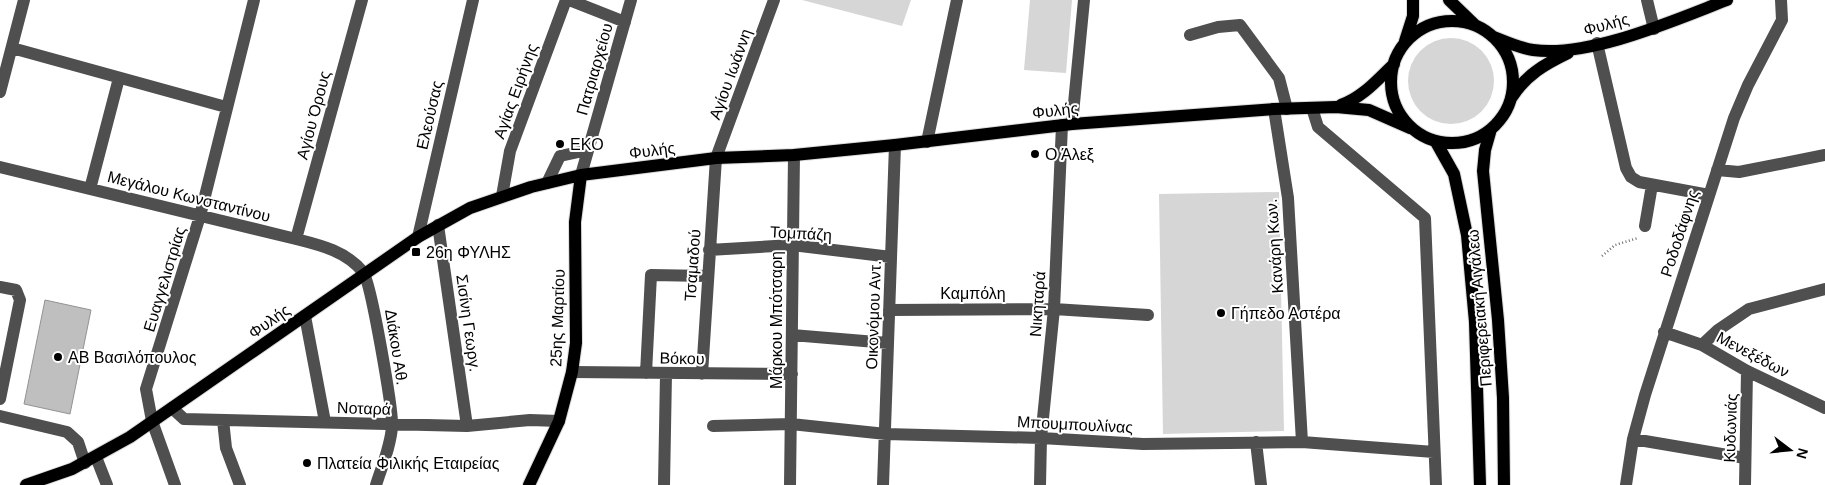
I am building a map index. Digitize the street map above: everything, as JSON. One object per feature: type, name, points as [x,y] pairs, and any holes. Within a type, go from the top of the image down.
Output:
[{"type":"main road","points":[[1413,0],[1414,16],[1394,64],[1391,87],[1397,109],[1410,128],[1422,136],[1436,142],[1456,144],[1475,139],[1491,129],[1502,116],[1509,101],[1512,84],[1510,66],[1503,50],[1491,36],[1463,16],[1449,0]]},
{"type":"main road","name":"Φυλής","points":[[1509,101],[1521,84],[1536,69],[1577,49],[1654,29],[1728,0]]},
{"type":"main road","points":[[1403,46],[1418,31],[1437,23],[1458,22],[1478,27]]},
{"type":"main road","name":"Φυλής","points":[[1491,36],[1514,46],[1533,50],[1577,49]]},
{"type":"main road","name":"Φυλής","points":[[1336,107],[1354,100],[1367,91],[1394,64]]},
{"type":"main road","name":"Φυλής","points":[[26,485],[91,460],[130,437],[364,273],[438,225],[470,208],[502,196],[547,183],[580,175],[716,158],[794,155],[927,142],[1067,124],[1274,109],[1336,107],[1369,110],[1410,128]]},
{"type":"main road","name":"Περιφερειακή Αιγάλεω","points":[[1491,129],[1485,150],[1483,171],[1498,320],[1504,485]]},
{"type":"main road","name":"Περιφερειακή Αιγάλεω","points":[[1436,142],[1454,174],[1467,235],[1475,322],[1480,485]]},
{"type":"main road","name":"25ης Μαρτίου","points":[[529,485],[559,421],[572,372],[576,343],[575,222],[580,175]]},
{"type":"street","points":[[0,92],[24,0]]},
{"type":"street","name":"Ευαγγελιστρίας","points":[[176,485],[152,421],[146,390],[200,216],[254,0]]},
{"type":"street","name":"Αγίου Όρους","points":[[296,239],[362,0]]},
{"type":"street","name":"Ελεούσας","points":[[418,237],[473,0]]},
{"type":"street","points":[[567,0],[625,22]]},
{"type":"street","name":"Αγίας Ειρήνης","points":[[502,196],[510,151],[567,0]]},
{"type":"street","name":"Πατριαρχείου","points":[[580,175],[631,0]]},
{"type":"street","name":"Αγίου Ιωάννη","points":[[716,158],[774,0]]},
{"type":"street","points":[[927,142],[958,0]]},
{"type":"street","name":"Νικηταρά","points":[[1040,485],[1042,438],[1054,309],[1067,124],[1084,0]]},
{"type":"street","points":[[1647,0],[1654,29]]},
{"type":"street","name":"Ροδοδάφνης","points":[[1626,485],[1634,439],[1664,332],[1717,170],[1748,84],[1782,20],[1781,0]]},
{"type":"street","points":[[1190,35],[1218,27],[1240,26],[1279,78],[1287,109]]},
{"type":"street","points":[[1597,43],[1626,168],[1631,177],[1639,182],[1709,195]]},
{"type":"street","points":[[12,48],[226,107]]},
{"type":"street","points":[[90,189],[119,78]]},
{"type":"street","points":[[1312,108],[1318,127],[1425,218],[1436,485]]},
{"type":"street","name":"Κανάρη Κων.","points":[[1274,109],[1288,198],[1302,442]]},
{"type":"street","name":"Οικονόμου Αντ.","points":[[882,485],[886,434],[895,145]]},
{"type":"street","points":[[547,183],[560,156],[588,150]]},
{"type":"street","name":"Μάρκου Μπότσαρη","points":[[790,485],[794,155]]},
{"type":"street","points":[[1717,170],[1739,172],[1825,156]]},
{"type":"street","name":"Τσαμαδού","points":[[702,374],[716,158]]},
{"type":"street","name":"Μεγάλου Κωνσταντίνου","points":[[0,167],[331,248],[348,258],[364,273]]},
{"type":"street","points":[[1645,226],[1652,185]]},
{"type":"street","name":"Σισίνη Γεωργ.","points":[[438,225],[467,426]]},
{"type":"street","name":"Τομπάζη","points":[[709,250],[792,245],[891,257]]},
{"type":"street","name":"Διάκου Αθ.","points":[[364,273],[372,296],[393,425],[376,485]]},
{"type":"street","points":[[646,373],[651,275],[708,276]]},
{"type":"street","points":[[0,287],[16,290],[20,295],[20,300],[0,399]]},
{"type":"street","points":[[1702,345],[1718,330],[1749,309],[1825,290]]},
{"type":"street","name":"Καμπόλη","points":[[889,310],[1054,309],[1148,315]]},
{"type":"street","points":[[305,316],[325,422]]},
{"type":"street","name":"Μενεξέδων","points":[[1664,332],[1702,345],[1748,371],[1825,408]]},
{"type":"street","points":[[792,336],[888,343]]},
{"type":"street","name":"Κυδωνιάς","points":[[1744,485],[1748,371]]},
{"type":"street","name":"Βόκου","points":[[572,372],[792,374]]},
{"type":"street","points":[[664,485],[666,374]]},
{"type":"street","name":"Νοταρά","points":[[172,408],[184,419],[467,426],[530,420],[559,421]]},
{"type":"street","points":[[0,416],[67,432],[78,442],[107,485]]},
{"type":"street","points":[[223,420],[226,448],[240,485]]},
{"type":"street","name":"Μπουμπουλίνας","points":[[713,426],[791,424],[886,434],[1042,438],[1143,444],[1302,442],[1434,452]]},
{"type":"street","points":[[1634,439],[1745,458]]},
{"type":"street","points":[[1256,442],[1261,485]]},
{"type":"path","points":[[1602,256],[1615,245],[1638,238],[1645,226]]},
{"type":"shaded area","points":[[802,0],[911,0],[902,26]]},
{"type":"shaded area","points":[[1030,0],[1072,0],[1066,73],[1024,70]]},
{"type":"shaded area","points":[[1451,38],[1475,45],[1487,57],[1494,81],[1487,105],[1475,117],[1451,124],[1427,117],[1415,105],[1408,81],[1415,57],[1427,45]]},
{"type":"shaded area","name":"Γήπεδο Αστέρα","points":[[1279,192],[1284,431],[1163,434],[1159,194]]},
{"type":"building","name":"ΑΒ Βασιλόπουλος","points":[[45,300],[91,310],[70,414],[24,404]]},
{"type":"place","name":"EKO","points":[[560,144]]},
{"type":"place","name":"Ο Άλεξ","points":[[1035,154]]},
{"type":"place","name":"26η ΦΥΛΗΣ","points":[[416,252]]},
{"type":"place","name":"Γήπεδο Αστέρα","points":[[1221,313]]},
{"type":"place","name":"ΑΒ Βασιλόπουλος","points":[[58,357]]},
{"type":"place","name":"Πλατεία Φιλικής Εταιρείας","points":[[307,463]]}]
